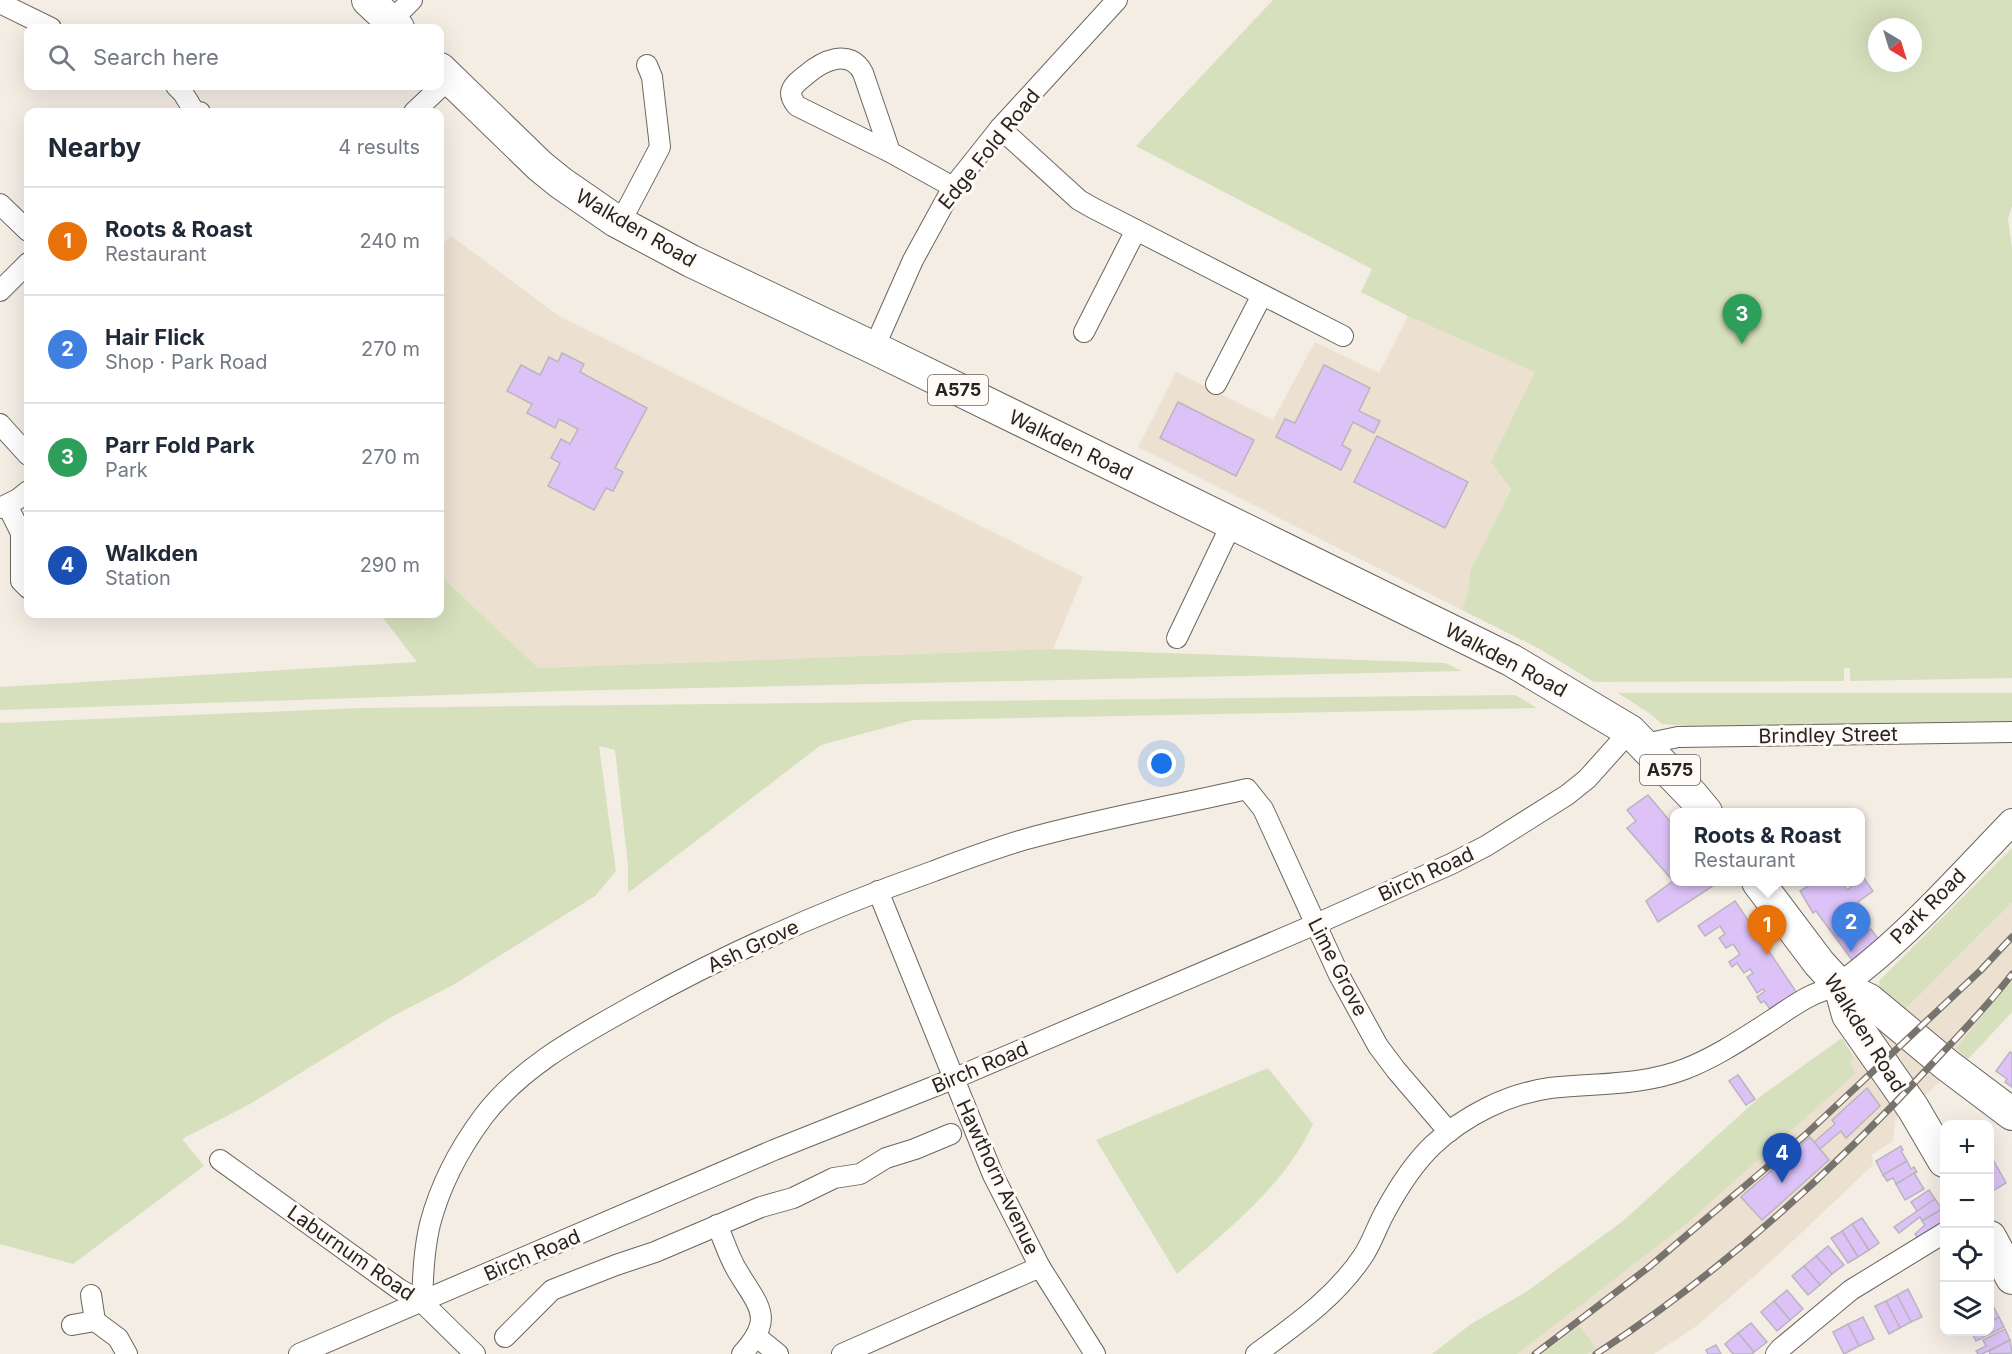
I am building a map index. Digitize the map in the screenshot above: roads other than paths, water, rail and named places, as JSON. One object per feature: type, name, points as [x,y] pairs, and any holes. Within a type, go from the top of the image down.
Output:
[{"type":"main road","points":[[368,0],[400,17]]},
{"type":"main road","name":"Walkden Road","points":[[444,74],[561,183],[620,223],[691,261],[874,348],[1511,660],[1599,711],[1638,737],[1702,808]]},
{"type":"main road","name":"Walkden Road","points":[[1761,886],[1812,955],[1840,986],[1848,1015],[1913,1108],[1940,1154]]},
{"type":"main road","points":[[1840,986],[1869,1000],[1917,1041],[2012,1114]]},
{"type":"main road","points":[[1886,1070],[1899,1051],[1917,1041]]},
{"type":"main road","points":[[1994,1246],[2012,1278]]},
{"type":"street","name":"Edge Fold Road","points":[[874,348],[913,260],[953,187],[1000,128],[1117,0]]},
{"type":"street","points":[[0,3],[43,24]]},
{"type":"street","points":[[890,152],[863,72],[855,62],[839,58],[826,60],[817,64],[795,85],[791,92],[792,99],[797,106],[890,152],[953,187]]},
{"type":"street","points":[[620,223],[660,147],[652,77],[647,65]]},
{"type":"street","points":[[180,90],[192,108]]},
{"type":"street","points":[[417,108],[431,90]]},
{"type":"street","points":[[1000,128],[1079,200],[1343,336]]},
{"type":"street","points":[[0,204],[24,227]]},
{"type":"street","points":[[1084,332],[1136,230]]},
{"type":"street","points":[[0,291],[24,267]]},
{"type":"street","points":[[1216,384],[1262,295]]},
{"type":"street","points":[[0,424],[24,451]]},
{"type":"street","points":[[24,493],[3,506],[24,539]]},
{"type":"street","points":[[1177,638],[1232,523]]},
{"type":"street","points":[[24,551],[21,581],[24,584]]},
{"type":"street","name":"Brindley Street","points":[[1638,737],[2012,732]]},
{"type":"street","name":"Birch Road","points":[[299,1354],[774,1150],[953,1079],[1316,924],[1450,864],[1541,813],[1638,737]]},
{"type":"street","name":"Lime Grove","points":[[1247,789],[1263,809],[1339,975],[1378,1046],[1449,1132]]},
{"type":"street","name":"Ash Grove","points":[[422,1302],[430,1225],[438,1198],[458,1156],[483,1117],[510,1088],[548,1056],[586,1032],[648,997],[766,938],[878,891],[1023,840],[1247,789]]},
{"type":"street","name":"Park Road","points":[[1840,986],[1863,970],[1913,923],[2012,822]]},
{"type":"street","name":"Hawthorn Avenue","points":[[878,891],[993,1175],[1040,1267],[1095,1354]]},
{"type":"street","points":[[1256,1354],[1316,1310],[1350,1275],[1364,1254],[1400,1186],[1422,1157],[1449,1132],[1480,1112],[1525,1093],[1550,1088],[1631,1082],[1682,1070],[1707,1059],[1743,1038],[1814,993],[1840,986]]},
{"type":"street","points":[[505,1337],[517,1313],[552,1290],[616,1264],[655,1252],[761,1207],[793,1198],[840,1176],[860,1174],[923,1137],[951,1134]]},
{"type":"street","name":"Laburnum Road","points":[[220,1160],[399,1289],[422,1302],[475,1354]]},
{"type":"street","points":[[717,1225],[737,1271],[753,1293],[762,1320],[757,1337],[742,1354]]},
{"type":"street","points":[[1776,1354],[1851,1290],[1940,1235]]},
{"type":"street","points":[[842,1354],[1040,1267]]},
{"type":"street","points":[[91,1295],[95,1321],[118,1338],[127,1354]]},
{"type":"street","points":[[72,1325],[95,1321]]},
{"type":"street","points":[[757,1337],[778,1354]]},
{"type":"railway","points":[[1535,1354],[1649,1267],[1804,1136],[1981,970],[2012,937]]},
{"type":"railway","points":[[1596,1354],[1642,1323],[1730,1256],[1813,1183],[1892,1106],[1993,998],[2012,974]]},
{"type":"place","name":"Parr Fold Park","points":[[1742,344]]},
{"type":"place","name":"Hair Flick","points":[[1851,952]]},
{"type":"place","name":"Roots & Roast","points":[[1767,955]]},
{"type":"place","name":"Walkden","points":[[1782,1183]]}]
